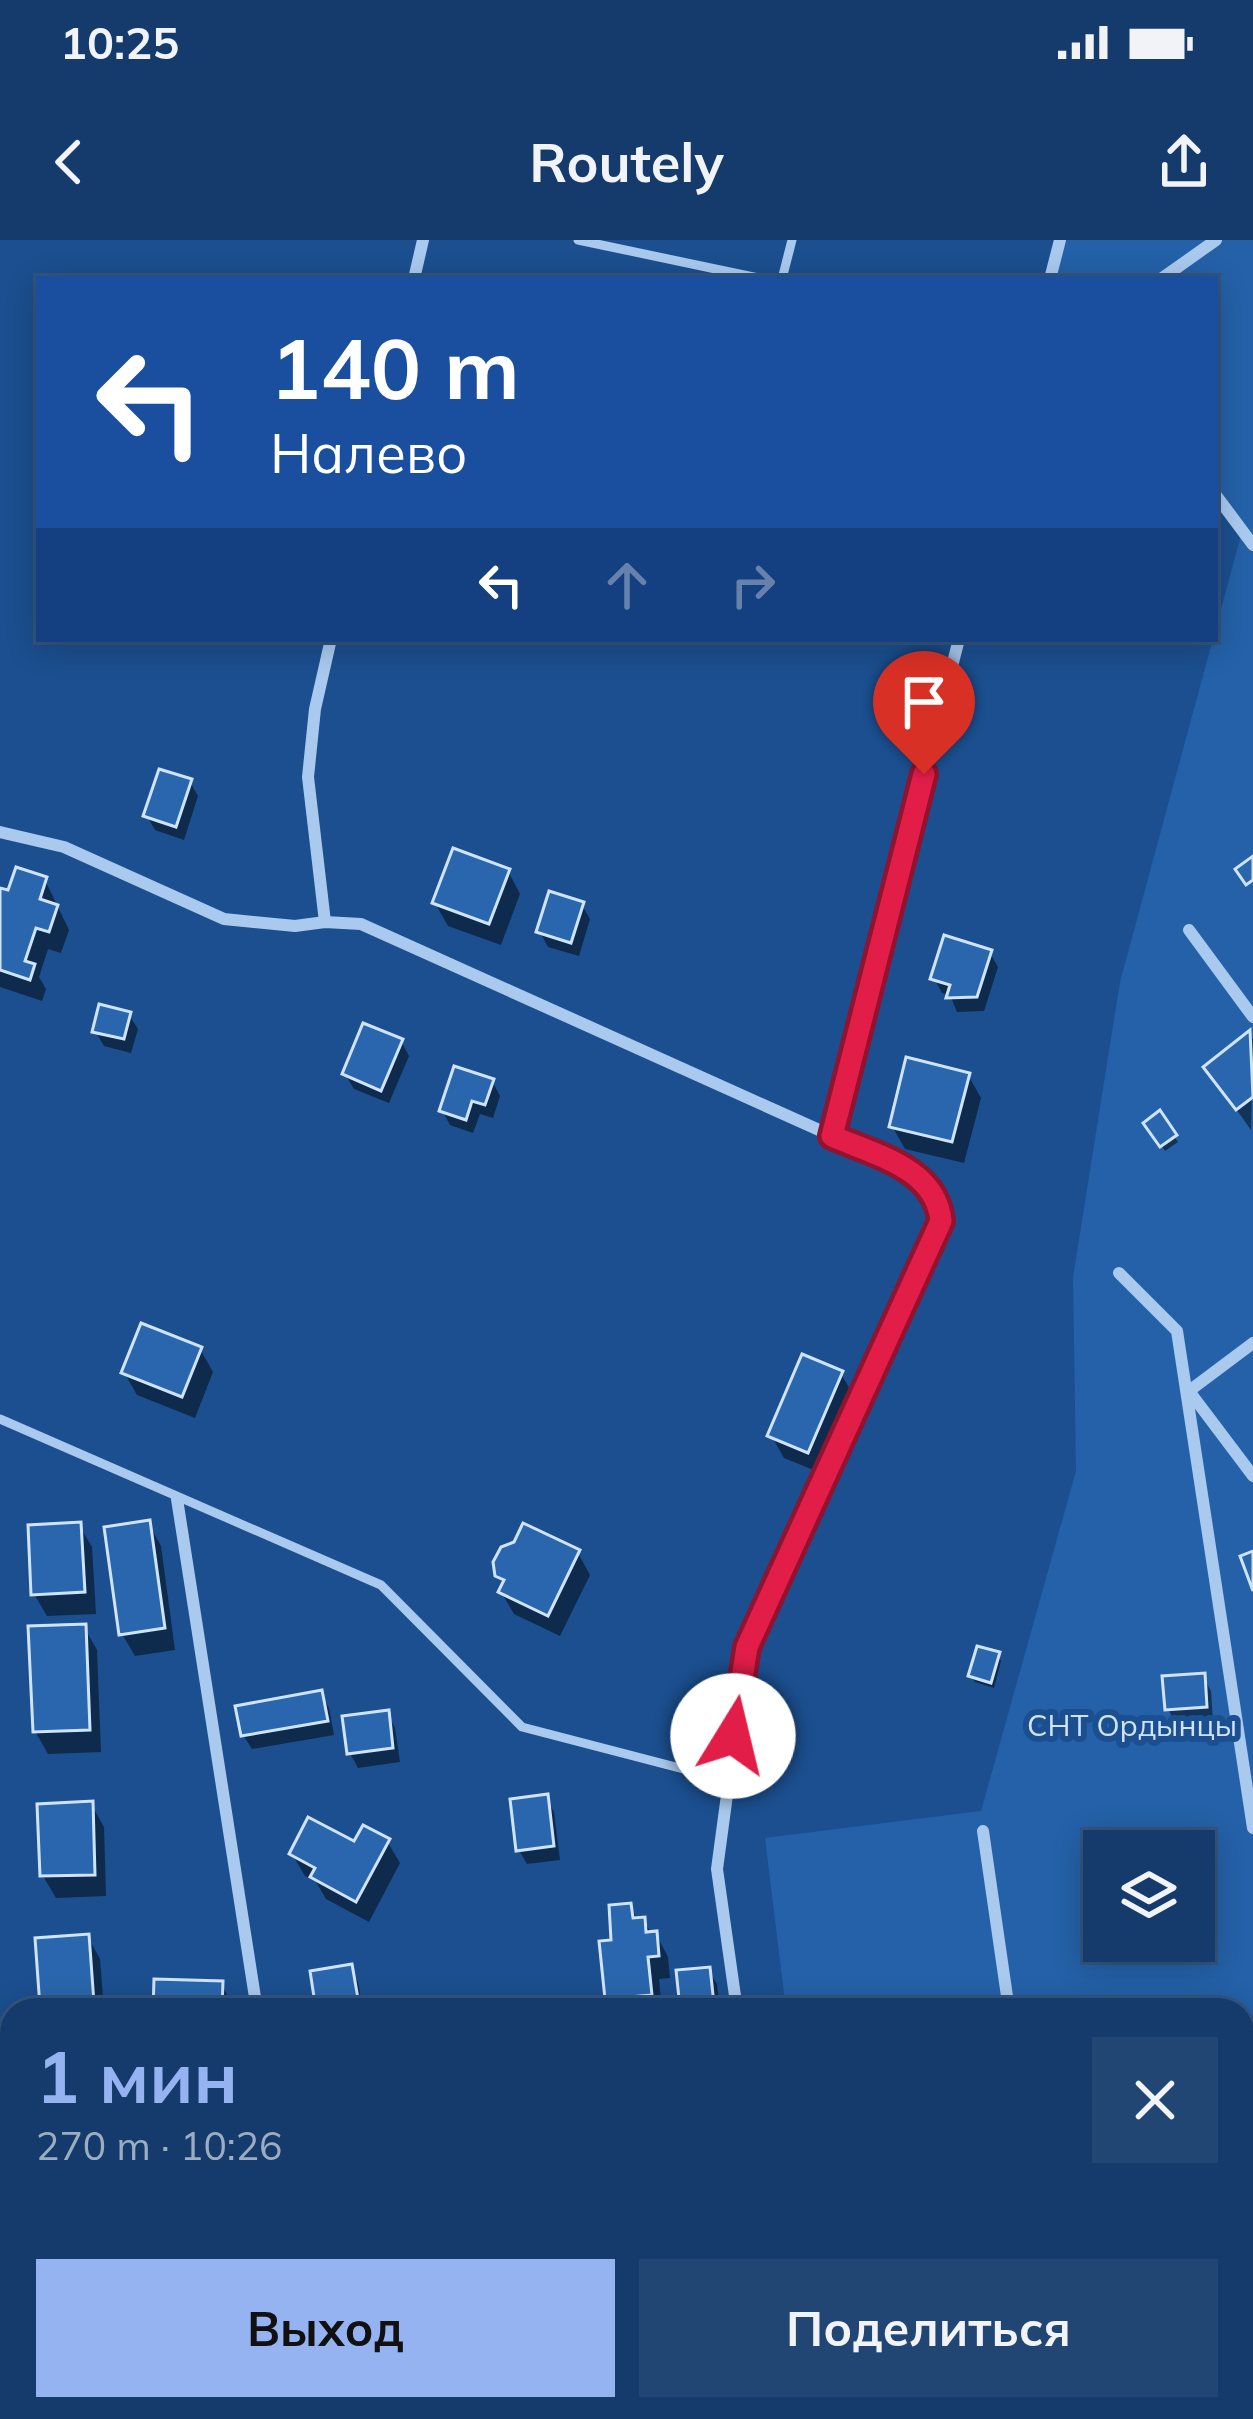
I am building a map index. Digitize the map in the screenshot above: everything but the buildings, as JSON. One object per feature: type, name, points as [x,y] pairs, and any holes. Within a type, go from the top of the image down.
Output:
[{"type":"street","points":[[415,276],[423,240]]},
{"type":"street","points":[[1052,276],[1060,240]]},
{"type":"street","points":[[1165,276],[1216,240]]},
{"type":"street","points":[[1218,498],[1253,545]]},
{"type":"street","points":[[325,922],[308,778],[315,709],[330,642]]},
{"type":"street","points":[[832,1136],[958,642]]},
{"type":"street","points":[[0,832],[64,847],[224,919],[296,926],[361,924],[916,1174],[939,1198],[941,1221],[747,1647],[717,1869],[735,1998]]},
{"type":"street","points":[[1189,930],[1253,1017]]},
{"type":"street","points":[[1119,1273],[1177,1331],[1253,1828]]},
{"type":"street","points":[[1189,1391],[1253,1343]]},
{"type":"street","points":[[1189,1391],[1253,1476]]},
{"type":"street","points":[[177,1499],[255,1998]]},
{"type":"street","points":[[983,1831],[1007,1998]]},
{"type":"lane","points":[[578,240],[750,276]]},
{"type":"lane","points":[[783,276],[792,240]]},
{"type":"lane","points":[[0,1419],[381,1585],[522,1727],[726,1780]]},
{"type":"green space","name":"СНТ Ордынцы","points":[[1062,240],[1253,240],[1253,1998],[785,1998],[765,1838],[981,1811],[1076,1471],[1073,1277],[1120,982],[1212,642],[1218,642],[1218,620],[1244,524],[1218,496],[1218,276],[1053,276]]},
{"type":"route","points":[[733,1736],[747,1647],[941,1221],[939,1198],[916,1174],[832,1136],[924,774]]}]
